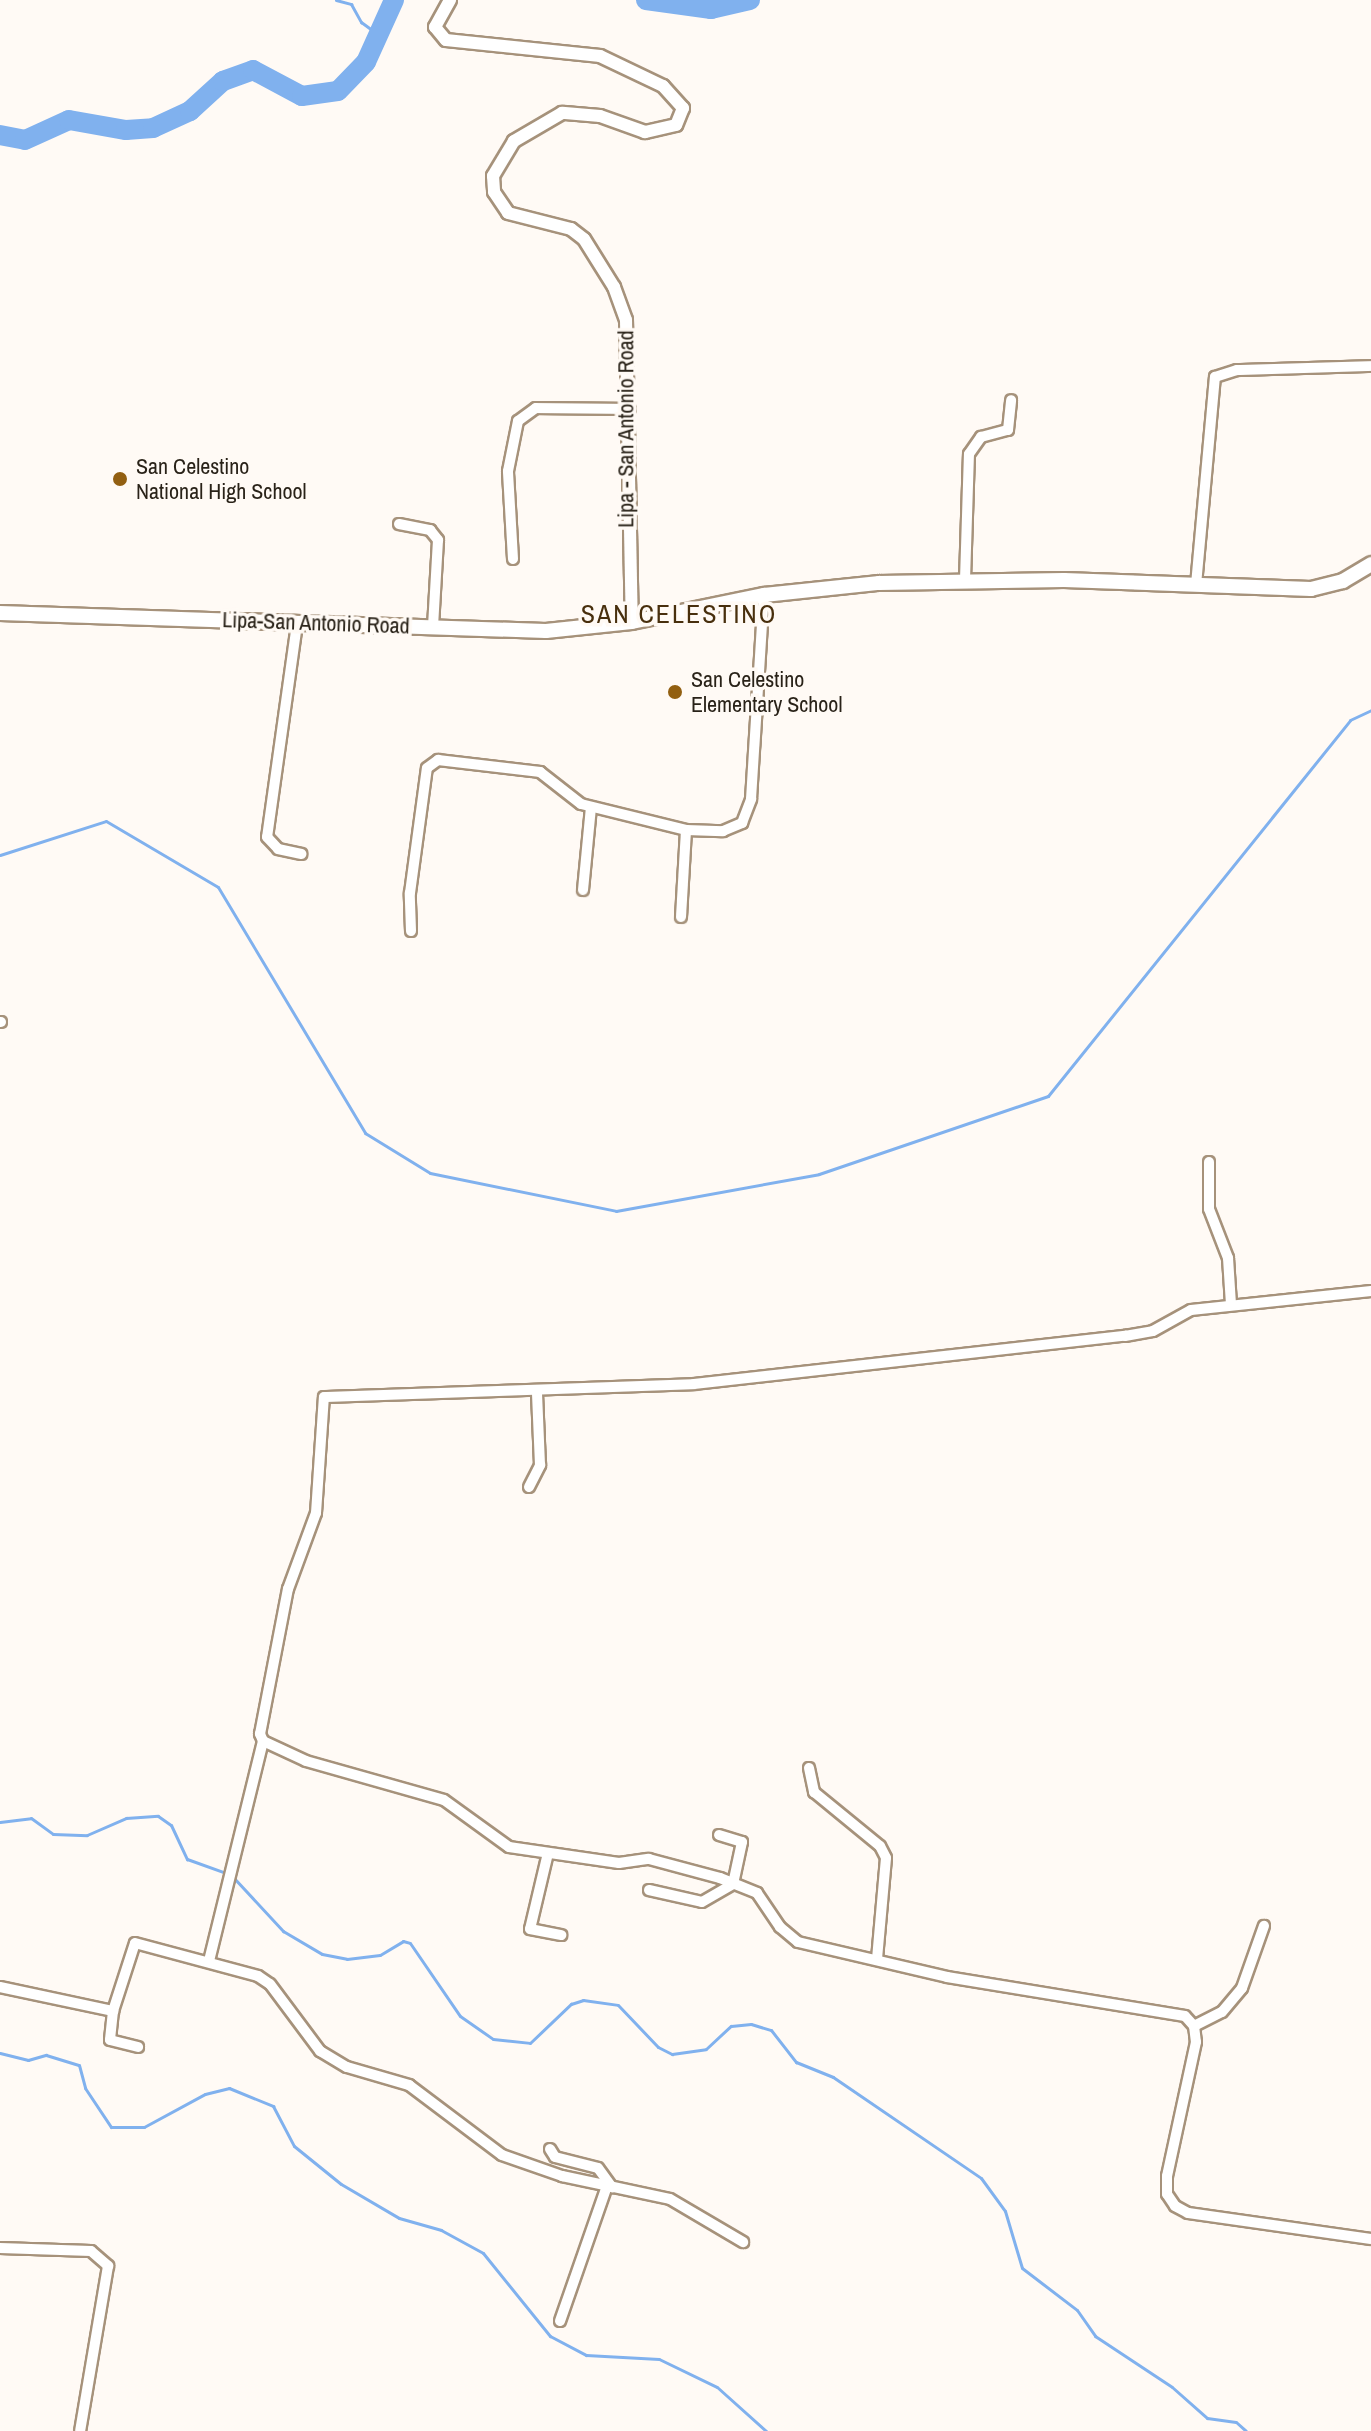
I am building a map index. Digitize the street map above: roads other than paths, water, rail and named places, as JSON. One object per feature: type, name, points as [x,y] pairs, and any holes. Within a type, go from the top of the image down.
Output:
[{"type":"main road","name":"Lipa-San Antonio Road","points":[[0,613],[534,631],[632,622],[764,595],[965,580],[1328,587],[1371,564]]},
{"type":"street","name":"Lipa - San Antonio Road","points":[[450,0],[435,27],[446,40],[600,56],[663,86],[683,108],[676,125],[645,132],[600,116],[562,113],[514,141],[493,176],[494,192],[508,213],[571,229],[596,253],[626,320],[630,409],[627,542],[632,622]]},
{"type":"street","points":[[1196,585],[1215,377],[1237,370],[1371,366]]},
{"type":"street","points":[[965,580],[969,454],[981,437],[1008,430],[1011,400]]},
{"type":"street","points":[[513,559],[508,471],[518,421],[536,408],[630,409]]},
{"type":"street","points":[[399,524],[430,530],[438,540],[433,627]]},
{"type":"street","points":[[411,931],[410,893],[432,763],[540,772],[591,807],[686,830],[736,828],[748,813],[764,595]]},
{"type":"street","points":[[297,624],[267,837],[278,849],[301,854]]},
{"type":"street","points":[[583,890],[591,807]]},
{"type":"street","points":[[681,917],[686,830]]},
{"type":"street","points":[[1209,1162],[1211,1220],[1228,1258],[1231,1305]]},
{"type":"street","points":[[209,1961],[263,1741],[260,1734],[288,1589],[316,1513],[324,1397],[435,1390],[537,1392],[694,1384],[1125,1336],[1153,1331],[1191,1310],[1371,1291]]},
{"type":"street","points":[[529,1487],[540,1465],[537,1392]]},
{"type":"street","points":[[263,1741],[306,1761],[444,1800],[499,1843],[619,1863],[649,1859],[757,1893],[780,1927],[798,1942],[877,1958],[947,1977],[1171,2012],[1194,2026]]},
{"type":"street","points":[[809,1768],[814,1792],[880,1846],[886,1858],[877,1958]]},
{"type":"street","points":[[649,1890],[702,1902],[733,1884],[742,1842],[719,1835]]},
{"type":"street","points":[[548,1853],[530,1929],[561,1935]]},
{"type":"street","points":[[1194,2026],[1222,2012],[1242,1988],[1264,1926]]},
{"type":"street","points":[[138,2047],[110,2040],[113,2011],[132,1944],[209,1961],[270,1984],[305,2036],[333,2060],[409,2085],[502,2155],[610,2186],[670,2199],[743,2242]]},
{"type":"street","points":[[0,1987],[113,2011]]},
{"type":"street","points":[[1194,2026],[1196,2042],[1167,2176],[1167,2194],[1175,2206],[1188,2213],[1371,2239]]},
{"type":"street","points":[[550,2149],[555,2157],[598,2168],[610,2186]]},
{"type":"street","points":[[560,2321],[610,2186]]},
{"type":"street","points":[[0,2248],[91,2251],[108,2266],[80,2431]]},
{"type":"waterway","points":[[336,0],[351,4],[361,22],[379,35]]},
{"type":"waterway","points":[[0,135],[25,140],[69,120],[126,130],[153,128],[190,111],[223,81],[253,70],[302,96],[338,91],[366,62],[394,0]]},
{"type":"waterway","points":[[646,0],[711,9],[750,0]]},
{"type":"waterway","points":[[0,855],[106,821],[218,887],[365,1133],[430,1173],[616,1211],[819,1174],[1048,1096],[1350,720],[1371,710]]},
{"type":"waterway","points":[[0,1822],[31,1818],[53,1834],[87,1835],[126,1818],[158,1816],[171,1825],[187,1859],[226,1873]]},
{"type":"waterway","points":[[233,1877],[283,1931],[322,1954],[347,1959],[380,1955],[403,1941],[410,1943],[460,2016],[493,2039],[530,2043],[571,2004],[583,2000],[618,2005],[658,2047],[672,2054],[706,2049],[731,2026],[751,2024],[771,2030],[796,2062],[833,2077],[981,2178],[1005,2211],[1022,2268],[1077,2310],[1095,2336],[1172,2387],[1207,2418],[1236,2422],[1246,2431]]},
{"type":"waterway","points":[[0,2053],[28,2060],[46,2055],[79,2065],[85,2088],[111,2127],[144,2127],[205,2094],[229,2088],[273,2106],[294,2146],[341,2184],[399,2218],[441,2230],[483,2253],[550,2336],[586,2355],[659,2359],[717,2387],[766,2431]]},
{"type":"place","name":"San Celestino National High School","points":[[120,479]]},
{"type":"place","name":"San Celestino Elementary School","points":[[675,692]]},
{"type":"district","name":"SAN CELESTINO","points":[[679,614]]}]
